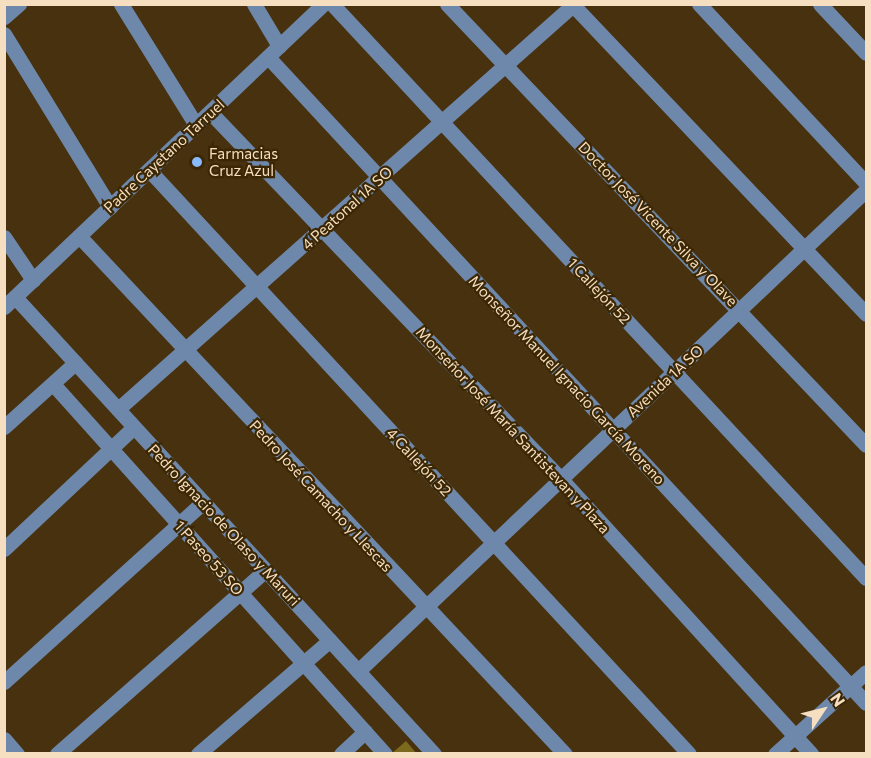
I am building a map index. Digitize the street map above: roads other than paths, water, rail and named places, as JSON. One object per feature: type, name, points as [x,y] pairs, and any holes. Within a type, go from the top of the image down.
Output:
[{"type":"street","points":[[4,17],[19,4]]},
{"type":"street","points":[[121,4],[196,125]]},
{"type":"street","name":"Monseñor Manuel Ignacio García Moreno","points":[[254,4],[273,51],[380,178],[867,703]]},
{"type":"street","name":"Padre Cayetano Tarruel","points":[[10,302],[323,4]]},
{"type":"street","name":"1 Callejón 52","points":[[332,4],[867,578]]},
{"type":"street","name":"Doctor José Vicente Silva y Olave","points":[[447,4],[741,310],[867,445]]},
{"type":"street","points":[[699,4],[867,183]]},
{"type":"street","points":[[820,4],[867,53]]},
{"type":"street","points":[[573,5],[867,314]]},
{"type":"street","name":"4 Peatonal 1A SO","points":[[118,409],[187,352],[573,5]]},
{"type":"street","points":[[4,34],[110,207]]},
{"type":"street","name":"Monseñor José María Santistevan y Plaza","points":[[210,112],[561,479],[811,753]]},
{"type":"street","name":"4 Callejón 52","points":[[149,170],[689,753]]},
{"type":"street","name":"Avenida 1A SO","points":[[358,670],[867,190]]},
{"type":"street","name":"Pedro José Camacho y Llescas","points":[[79,236],[425,607],[565,753]]},
{"type":"street","points":[[4,237],[33,280]]},
{"type":"street","name":"Pedro Ignacio de Olaso y Maruri","points":[[10,302],[75,363],[434,753]]},
{"type":"street","points":[[4,427],[75,363]]},
{"type":"street","name":"1 Paseo 53 SO","points":[[54,384],[385,753]]},
{"type":"street","points":[[4,549],[134,427]]},
{"type":"street","points":[[4,682],[203,502]]},
{"type":"street","points":[[57,753],[266,570]]},
{"type":"street","points":[[198,753],[330,640]]},
{"type":"street","points":[[775,753],[867,672]]},
{"type":"street","points":[[341,753],[366,732]]},
{"type":"street","points":[[4,739],[17,753]]},
{"type":"place","name":"Farmacias Cruz Azul","points":[[197,162]]}]
